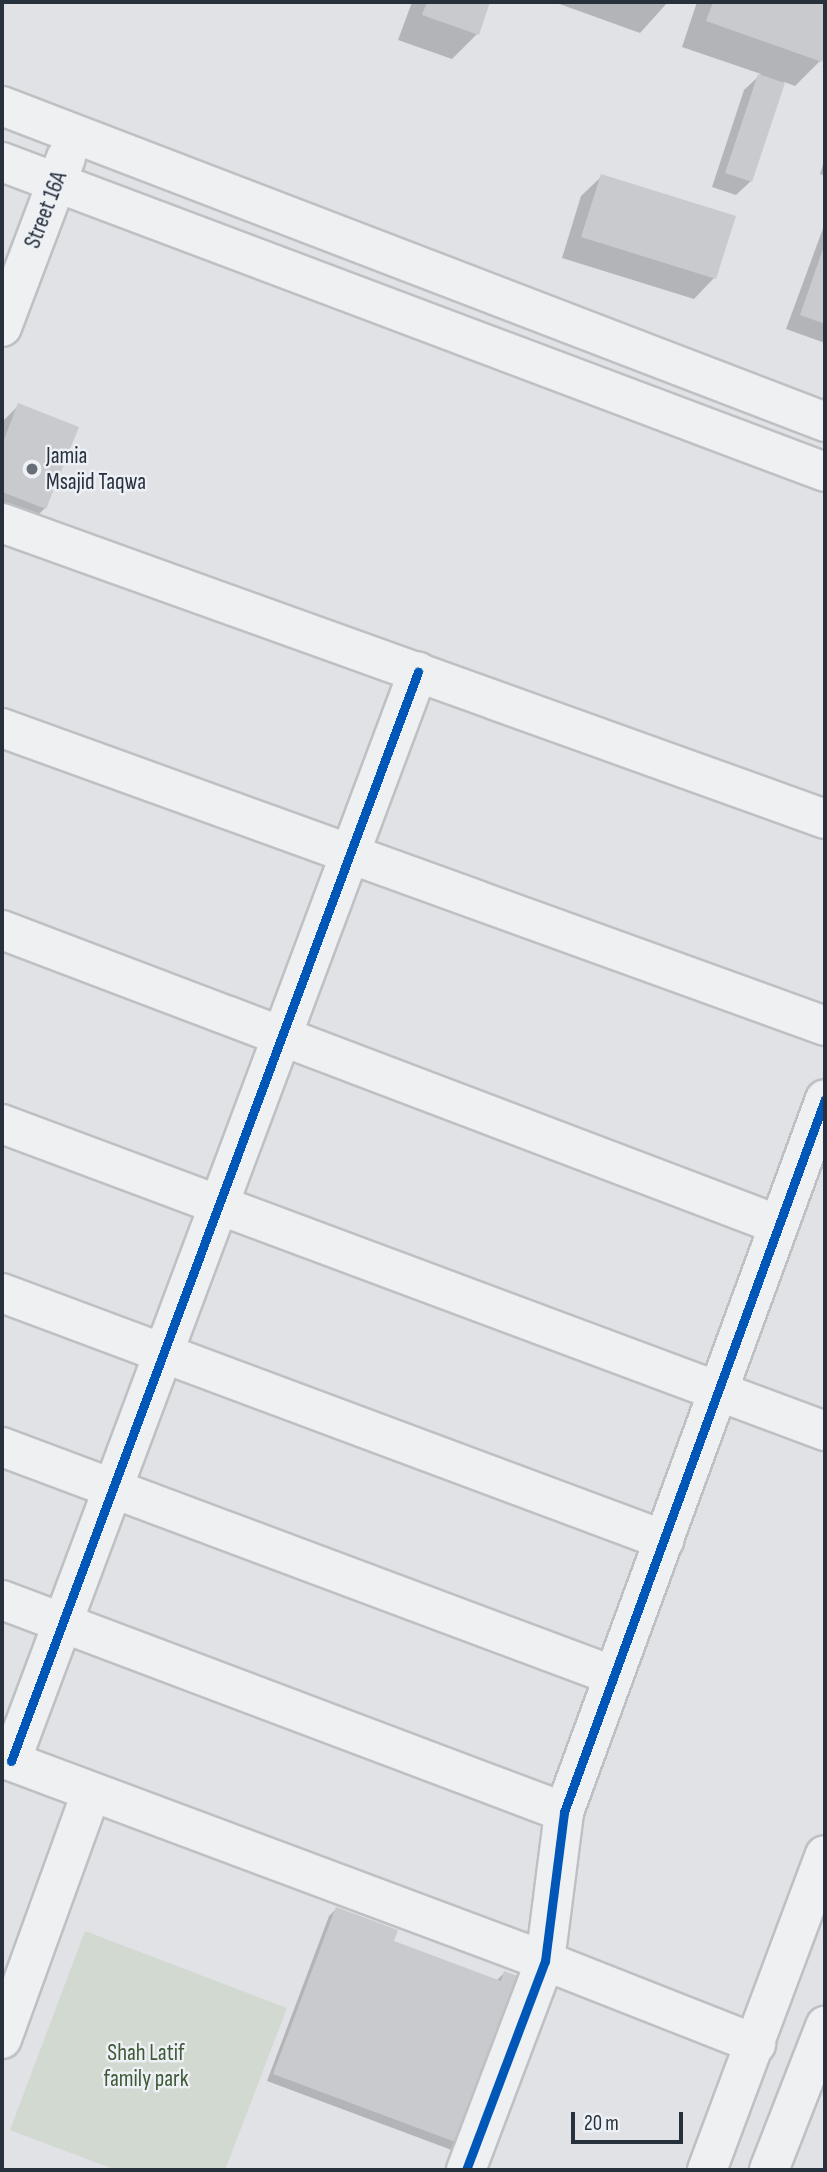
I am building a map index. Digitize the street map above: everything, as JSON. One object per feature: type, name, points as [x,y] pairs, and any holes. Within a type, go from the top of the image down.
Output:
[{"type":"street","points":[[2,106],[825,422]]},
{"type":"street","name":"Street 16A","points":[[2,327],[76,133]]},
{"type":"street","points":[[2,162],[825,472]]},
{"type":"street","points":[[2,523],[825,819]]},
{"type":"street","points":[[418,672],[62,1623],[6,1760],[545,1961],[756,2044]]},
{"type":"street","points":[[2,728],[825,1026]]},
{"type":"street","points":[[2,930],[779,1225]]},
{"type":"street","points":[[466,2170],[545,1961],[564,1812],[825,1099]]},
{"type":"street","points":[[2,1124],[825,1431]]},
{"type":"street","points":[[2,1293],[664,1540]]},
{"type":"street","points":[[2,1447],[614,1676]]},
{"type":"street","points":[[2,1600],[564,1812]]},
{"type":"street","points":[[2,2039],[91,1793]]},
{"type":"street","points":[[707,2170],[825,1855]]},
{"type":"street","points":[[769,2170],[825,2025]]},
{"type":"green space","name":"Shah Latif family park","points":[[85,1931],[287,2008],[225,2170],[116,2170],[10,2130]]},
{"type":"building","points":[[427,2],[490,2],[479,35],[422,15]]},
{"type":"building","points":[[713,2],[825,2],[825,52],[822,62],[706,21]]},
{"type":"building","points":[[758,74],[785,83],[752,182],[725,173]]},
{"type":"building","points":[[601,174],[736,216],[716,279],[581,237]]},
{"type":"building","points":[[825,243],[825,324],[800,315]]},
{"type":"building","name":"Jamia Msajid Taqwa","points":[[18,403],[79,427],[46,509],[2,492],[2,445]]},
{"type":"building","points":[[336,1907],[398,1930],[394,1941],[501,1981],[504,1971],[528,1980],[466,2146],[273,2074]]},
{"type":"cycle path","points":[[11,1761],[418,672]]},
{"type":"cycle path","points":[[466,2170],[545,1961],[564,1812],[825,1099]]},
{"type":"place","name":"Jamia Msajid Taqwa","points":[[32,469]]}]
